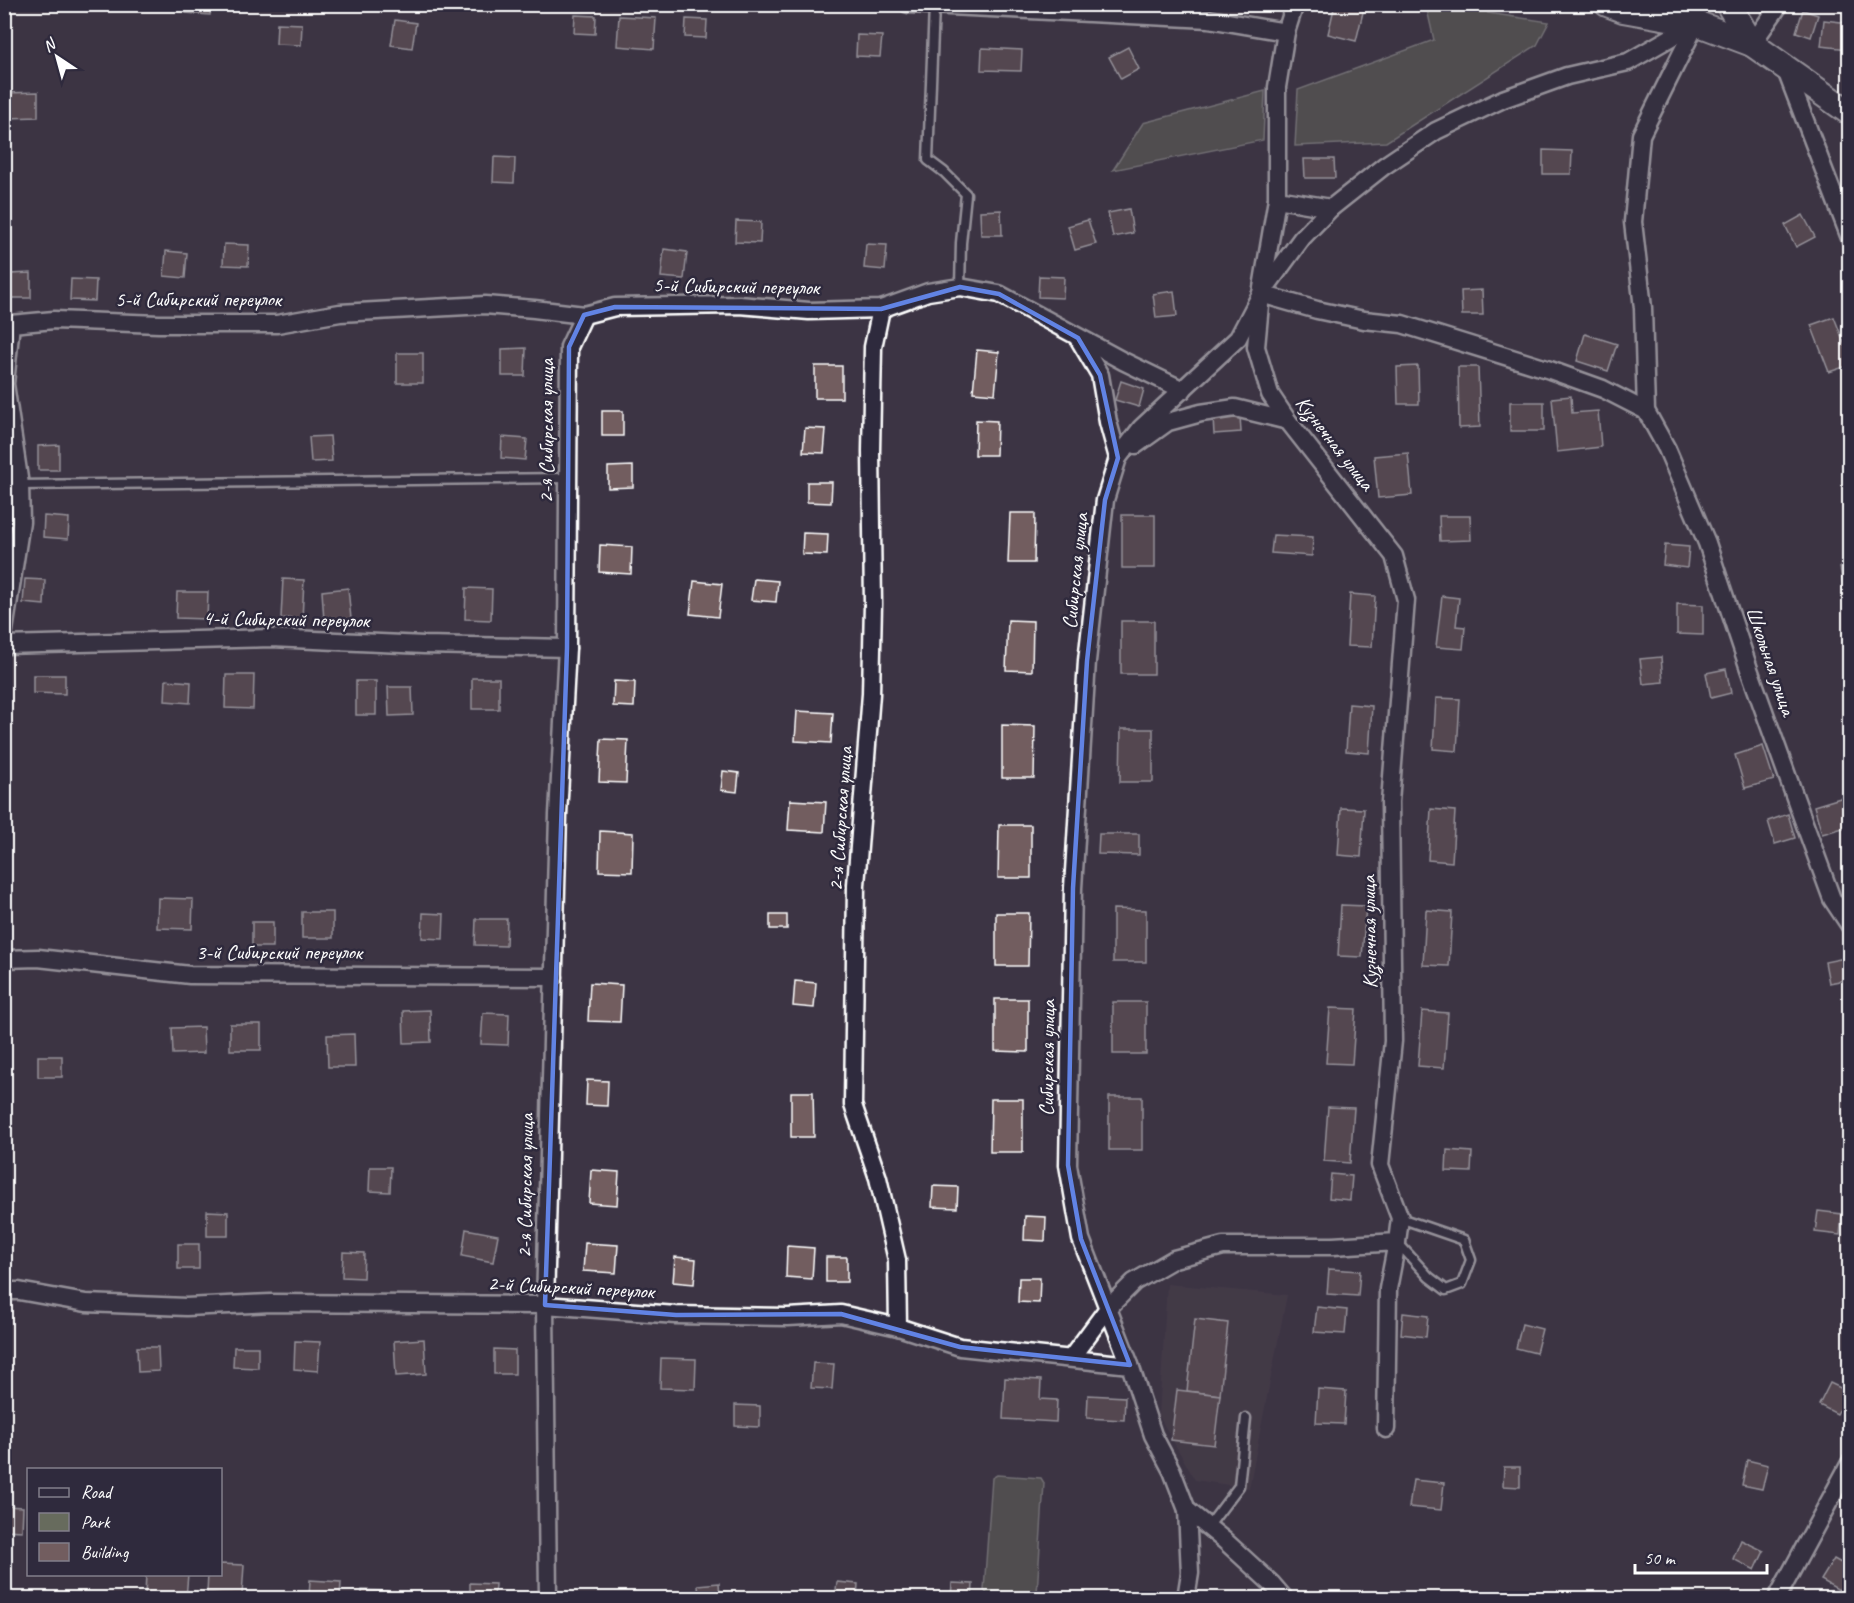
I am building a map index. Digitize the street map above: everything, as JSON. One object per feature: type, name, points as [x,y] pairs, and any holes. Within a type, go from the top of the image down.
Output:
[{"type":"street","points":[[908,4],[1209,19],[1286,32]]},
{"type":"street","points":[[1197,4],[1209,19]]},
{"type":"street","points":[[1261,294],[1277,199],[1276,87],[1286,32],[1295,4]]},
{"type":"street","points":[[1607,4],[1623,10],[1697,14],[1752,44],[1850,113]]},
{"type":"street","points":[[1728,4],[1752,44]]},
{"type":"street","points":[[1752,44],[1780,4]]},
{"type":"street","points":[[1118,458],[1141,428],[1238,338],[1261,294],[1302,238],[1331,208],[1384,165],[1436,131],[1503,99],[1567,76],[1628,62],[1697,14]]},
{"type":"street","points":[[1261,294],[1317,310],[1412,327],[1603,389],[1646,411],[1643,308],[1633,222],[1641,135],[1697,14]]},
{"type":"street","points":[[1785,68],[1850,238]]},
{"type":"street","points":[[1277,199],[1331,208]]},
{"type":"street","name":"5-й Сибирский переулок","points":[[8,320],[277,324],[340,313],[485,305],[584,315],[615,307],[740,305],[809,311],[881,309],[928,292],[960,287],[999,294],[1078,338],[1183,390]]},
{"type":"street","name":"Кузнечная улица","points":[[1261,294],[1256,347],[1270,394],[1288,421],[1394,556],[1406,600],[1390,802],[1393,1041],[1380,1165],[1400,1218],[1388,1289],[1386,1429]]},
{"type":"street","name":"2-я Сибирская улица","points":[[881,309],[873,347],[871,694],[856,885],[853,1105],[878,1178],[897,1260],[898,1327]]},
{"type":"street","name":"2-я Сибирская улица","points":[[548,1599],[545,1305],[558,815],[567,648],[569,347],[584,315]]},
{"type":"street","points":[[4,631],[21,522],[20,485],[5,384],[8,320]]},
{"type":"street","points":[[1078,338],[1100,375],[1108,422],[1118,458]]},
{"type":"street","points":[[1118,458],[1168,422],[1201,413],[1235,408],[1288,421]]},
{"type":"street","name":"Школьная улица","points":[[1646,411],[1667,449],[1707,543],[1749,669],[1832,899],[1850,926]]},
{"type":"street","name":"Сибирская улица","points":[[1118,458],[1105,500],[1087,660],[1073,888],[1068,1165],[1081,1239],[1130,1365],[1153,1435],[1172,1471],[1187,1510],[1272,1584],[1284,1599]]},
{"type":"street","name":"4-й Сибирский переулок","points":[[4,645],[271,638],[424,645],[567,648]]},
{"type":"street","name":"3-й Сибирский переулок","points":[[4,959],[38,958],[190,975],[554,977]]},
{"type":"street","points":[[1071,1358],[1108,1308],[1134,1282],[1174,1259],[1223,1246],[1333,1246],[1397,1242]]},
{"type":"street","name":"2-й Сибирский переулок","points":[[4,1291],[19,1291],[86,1303],[186,1307],[271,1303],[545,1305],[676,1315],[788,1317],[841,1314],[898,1327],[960,1347],[1130,1365]]},
{"type":"street","points":[[1776,1599],[1850,1463]]},
{"type":"street","points":[[1186,1599],[1190,1573],[1187,1510]]},
{"type":"lane","points":[[934,6],[928,160],[966,194],[960,287]]},
{"type":"lane","points":[[20,485],[569,478]]},
{"type":"lane","points":[[1397,1242],[1429,1277],[1446,1290],[1462,1284],[1471,1260],[1464,1240],[1400,1218]]},
{"type":"lane","points":[[1208,1527],[1239,1486],[1246,1418]]},
{"type":"highlighted area","points":[[960,287],[999,294],[1078,338],[1100,375],[1118,458],[1105,500],[1087,661],[1073,888],[1068,1165],[1081,1239],[1130,1365],[960,1347],[841,1314],[676,1315],[545,1305],[567,648],[569,347],[584,315],[615,307],[881,309]]},
{"type":"shaded area","points":[[1167,1284],[1287,1295],[1249,1488],[1195,1480],[1159,1416]]},
{"type":"green space","points":[[1426,5],[1482,5],[1488,13],[1549,22],[1537,45],[1386,142],[1295,146],[1298,90],[1434,40]]},
{"type":"green space","points":[[1265,91],[1263,140],[1113,170],[1143,123]]},
{"type":"green space","points":[[997,1475],[1041,1478],[1044,1483],[1037,1593],[1032,1597],[988,1595],[984,1590],[992,1478]]},
{"type":"building","points":[[186,4],[211,4],[210,15],[186,13]]},
{"type":"building","points":[[1335,4],[1351,4],[1364,8],[1356,41],[1328,34]]},
{"type":"building","points":[[1803,10],[1818,15],[1811,37],[1796,32]]},
{"type":"building","points":[[575,15],[596,16],[595,34],[574,33]]},
{"type":"building","points":[[619,16],[656,18],[654,49],[617,46]]},
{"type":"building","points":[[686,19],[707,20],[706,38],[685,37]]},
{"type":"building","points":[[395,20],[416,23],[412,48],[391,45]]},
{"type":"building","points":[[1824,20],[1849,23],[1849,49],[1821,46]]},
{"type":"building","points":[[277,23],[302,24],[301,45],[276,44]]},
{"type":"building","points":[[857,35],[882,36],[880,57],[856,56]]},
{"type":"building","points":[[1128,47],[1139,69],[1121,79],[1109,57]]},
{"type":"building","points":[[982,48],[1022,50],[1021,71],[981,70]]},
{"type":"building","points":[[38,92],[38,117],[7,118],[7,93]]},
{"type":"building","points":[[1543,150],[1572,151],[1571,174],[1543,174]]},
{"type":"building","points":[[494,157],[515,158],[514,183],[493,182]]},
{"type":"building","points":[[1304,159],[1334,159],[1335,178],[1305,178]]},
{"type":"building","points":[[1129,209],[1133,233],[1113,237],[1108,213]]},
{"type":"building","points":[[1001,210],[1002,235],[981,235],[980,211]]},
{"type":"building","points":[[1803,215],[1815,237],[1796,247],[1785,225]]},
{"type":"building","points":[[1088,220],[1096,244],[1075,250],[1068,226]]},
{"type":"building","points":[[736,221],[761,222],[760,243],[735,242]]},
{"type":"building","points":[[224,244],[249,245],[248,266],[223,265]]},
{"type":"building","points":[[866,244],[887,245],[885,270],[864,268]]},
{"type":"building","points":[[664,249],[687,252],[684,279],[661,277]]},
{"type":"building","points":[[166,251],[187,253],[185,278],[164,276]]},
{"type":"building","points":[[31,273],[31,298],[10,298],[10,274]]},
{"type":"building","points":[[1039,276],[1064,277],[1063,298],[1038,297]]},
{"type":"building","points":[[71,279],[96,280],[95,301],[70,300]]},
{"type":"building","points":[[1482,290],[1483,315],[1462,315],[1461,291]]},
{"type":"building","points":[[1174,291],[1177,316],[1156,318],[1153,294]]},
{"type":"building","points":[[1834,317],[1850,358],[1850,365],[1829,372],[1811,325]]},
{"type":"building","points":[[1585,334],[1617,344],[1608,371],[1577,361]]},
{"type":"building","points":[[526,348],[525,376],[502,376],[502,349]]},
{"type":"building","points":[[977,350],[999,352],[995,394],[973,392]]},
{"type":"building","points":[[397,353],[423,353],[423,383],[397,383]]},
{"type":"building","points":[[815,366],[842,366],[842,398],[815,398]]},
{"type":"building","points":[[1418,366],[1419,404],[1398,404],[1397,367]]},
{"type":"building","points":[[1458,367],[1478,367],[1480,427],[1459,428]]},
{"type":"building","points":[[1121,381],[1144,389],[1139,407],[1115,400]]},
{"type":"building","points":[[1571,396],[1572,413],[1598,411],[1601,447],[1557,452],[1552,398]]},
{"type":"building","points":[[1510,402],[1544,402],[1544,431],[1510,431]]},
{"type":"building","points":[[602,411],[623,411],[623,436],[602,436]]},
{"type":"building","points":[[1240,416],[1241,432],[1214,434],[1213,418]]},
{"type":"building","points":[[976,420],[997,421],[996,455],[975,455]]},
{"type":"building","points":[[805,428],[826,429],[824,453],[803,452]]},
{"type":"building","points":[[330,436],[332,461],[311,462],[309,437]]},
{"type":"building","points":[[502,437],[527,439],[525,460],[501,458]]},
{"type":"building","points":[[59,445],[59,470],[38,470],[38,446]]},
{"type":"building","points":[[1408,453],[1412,495],[1378,498],[1374,456]]},
{"type":"building","points":[[633,466],[633,487],[608,488],[608,467]]},
{"type":"building","points":[[807,482],[832,482],[831,503],[807,502]]},
{"type":"building","points":[[1010,513],[1035,513],[1034,563],[1008,563]]},
{"type":"building","points":[[1122,515],[1155,515],[1155,568],[1122,568]]},
{"type":"building","points":[[44,516],[69,518],[68,539],[43,537]]},
{"type":"building","points":[[1439,516],[1470,516],[1471,540],[1440,541]]},
{"type":"building","points":[[803,533],[828,534],[827,555],[802,554]]},
{"type":"building","points":[[1273,535],[1313,537],[1312,556],[1271,553]]},
{"type":"building","points":[[600,545],[632,547],[631,574],[599,572]]},
{"type":"building","points":[[1665,545],[1689,547],[1687,568],[1663,565]]},
{"type":"building","points":[[1850,565],[1850,590],[1844,591],[1840,567]]},
{"type":"building","points":[[25,579],[45,580],[44,605],[23,603]]},
{"type":"building","points":[[283,579],[304,580],[302,619],[281,618]]},
{"type":"building","points":[[754,579],[778,581],[776,602],[751,600]]},
{"type":"building","points":[[694,581],[722,584],[718,617],[690,614]]},
{"type":"building","points":[[348,588],[351,619],[324,621],[322,591]]},
{"type":"building","points":[[466,588],[492,589],[491,620],[465,619]]},
{"type":"building","points":[[177,592],[208,592],[207,619],[176,618]]},
{"type":"building","points":[[1350,594],[1375,596],[1372,647],[1347,646]]},
{"type":"building","points":[[1442,596],[1459,598],[1456,626],[1465,627],[1463,649],[1436,647]]},
{"type":"building","points":[[1677,604],[1703,605],[1703,635],[1677,634]]},
{"type":"building","points":[[1008,620],[1033,621],[1032,671],[1006,670]]},
{"type":"building","points":[[1121,621],[1154,621],[1154,674],[1121,674]]},
{"type":"building","points":[[1661,657],[1663,682],[1643,684],[1640,659]]},
{"type":"building","points":[[1726,669],[1731,693],[1711,698],[1706,673]]},
{"type":"building","points":[[33,675],[65,675],[65,694],[33,693]]},
{"type":"building","points":[[226,675],[254,675],[253,709],[225,708]]},
{"type":"building","points":[[472,678],[499,678],[499,709],[472,709]]},
{"type":"building","points":[[166,680],[191,682],[190,703],[165,701]]},
{"type":"building","points":[[356,681],[376,681],[376,715],[356,715]]},
{"type":"building","points":[[614,681],[635,682],[634,707],[613,706]]},
{"type":"building","points":[[388,687],[412,687],[413,715],[389,716]]},
{"type":"building","points":[[1436,698],[1460,699],[1457,751],[1433,749]]},
{"type":"building","points":[[1349,704],[1372,706],[1369,753],[1346,751]]},
{"type":"building","points":[[797,711],[833,713],[831,743],[795,741]]},
{"type":"building","points":[[1002,725],[1035,726],[1034,778],[1002,778]]},
{"type":"building","points":[[1121,729],[1153,729],[1153,782],[1120,782]]},
{"type":"building","points":[[601,739],[628,740],[626,783],[599,782]]},
{"type":"building","points":[[1763,746],[1774,780],[1745,788],[1735,755]]},
{"type":"building","points":[[723,771],[739,773],[737,792],[721,790]]},
{"type":"building","points":[[1847,796],[1850,804],[1850,826],[1822,834],[1814,806]]},
{"type":"building","points":[[790,800],[826,802],[824,832],[788,830]]},
{"type":"building","points":[[1341,808],[1364,809],[1361,857],[1338,855]]},
{"type":"building","points":[[1431,809],[1455,811],[1452,862],[1428,860]]},
{"type":"building","points":[[1788,814],[1795,838],[1775,844],[1768,821]]},
{"type":"building","points":[[999,825],[1031,825],[1031,878],[998,878]]},
{"type":"building","points":[[600,831],[633,833],[632,872],[599,871]]},
{"type":"building","points":[[1099,834],[1139,834],[1139,855],[1098,854]]},
{"type":"building","points":[[4,891],[11,892],[5,931],[4,931]]},
{"type":"building","points":[[158,898],[193,899],[192,929],[157,928]]},
{"type":"building","points":[[1341,905],[1366,906],[1362,957],[1338,956]]},
{"type":"building","points":[[1113,909],[1146,910],[1146,962],[1113,962]]},
{"type":"building","points":[[1426,910],[1452,912],[1449,966],[1423,965]]},
{"type":"building","points":[[302,912],[333,912],[333,938],[302,938]]},
{"type":"building","points":[[423,913],[444,914],[443,939],[422,938]]},
{"type":"building","points":[[996,913],[1029,913],[1028,966],[996,966]]},
{"type":"building","points":[[770,915],[787,915],[787,929],[770,929]]},
{"type":"building","points":[[476,919],[507,919],[506,946],[475,945]]},
{"type":"building","points":[[252,922],[273,922],[273,947],[252,947]]},
{"type":"building","points":[[1850,957],[1850,979],[1829,983],[1825,962]]},
{"type":"building","points":[[795,981],[816,983],[814,1008],[793,1006]]},
{"type":"building","points":[[590,983],[622,985],[620,1022],[588,1021]]},
{"type":"building","points":[[995,999],[1028,999],[1028,1052],[995,1051]]},
{"type":"building","points":[[1113,1002],[1146,1002],[1146,1054],[1113,1054]]},
{"type":"building","points":[[1330,1008],[1356,1009],[1352,1064],[1326,1063]]},
{"type":"building","points":[[430,1010],[431,1042],[404,1043],[403,1011]]},
{"type":"building","points":[[1422,1011],[1448,1013],[1444,1068],[1418,1066]]},
{"type":"building","points":[[483,1013],[509,1014],[508,1045],[481,1044]]},
{"type":"building","points":[[230,1024],[261,1024],[261,1050],[230,1050]]},
{"type":"building","points":[[203,1027],[204,1053],[173,1054],[172,1028]]},
{"type":"building","points":[[354,1034],[355,1067],[328,1067],[327,1035]]},
{"type":"building","points":[[38,1056],[62,1056],[62,1077],[38,1077]]},
{"type":"building","points":[[587,1080],[608,1081],[607,1106],[586,1105]]},
{"type":"building","points":[[791,1092],[813,1092],[814,1137],[791,1137]]},
{"type":"building","points":[[1109,1097],[1142,1097],[1142,1150],[1109,1150]]},
{"type":"building","points":[[991,1099],[1023,1099],[1023,1152],[990,1152]]},
{"type":"building","points":[[1328,1107],[1354,1108],[1350,1163],[1324,1161]]},
{"type":"building","points":[[1447,1150],[1472,1152],[1471,1172],[1446,1171]]},
{"type":"building","points":[[370,1167],[391,1167],[390,1192],[369,1191]]},
{"type":"building","points":[[591,1170],[619,1172],[617,1205],[589,1203]]},
{"type":"building","points":[[1331,1174],[1352,1176],[1350,1200],[1329,1198]]},
{"type":"building","points":[[933,1186],[958,1187],[957,1208],[932,1207]]},
{"type":"building","points":[[207,1211],[228,1212],[228,1236],[207,1236]]},
{"type":"building","points":[[1818,1211],[1842,1214],[1840,1235],[1815,1232]]},
{"type":"building","points":[[1025,1216],[1046,1217],[1045,1241],[1024,1240]]},
{"type":"building","points":[[466,1229],[498,1235],[493,1262],[462,1256]]},
{"type":"building","points":[[585,1243],[618,1245],[616,1273],[583,1271]]},
{"type":"building","points":[[178,1244],[199,1244],[199,1269],[178,1269]]},
{"type":"building","points":[[787,1246],[814,1248],[812,1279],[786,1277]]},
{"type":"building","points":[[343,1252],[364,1253],[363,1278],[342,1277]]},
{"type":"building","points":[[675,1257],[696,1259],[694,1284],[673,1282]]},
{"type":"building","points":[[826,1257],[847,1257],[847,1282],[826,1282]]},
{"type":"building","points":[[1329,1269],[1360,1271],[1358,1296],[1327,1294]]},
{"type":"building","points":[[1019,1278],[1040,1278],[1039,1303],[1018,1302]]},
{"type":"building","points":[[1317,1307],[1347,1310],[1345,1334],[1314,1332]]},
{"type":"building","points":[[1403,1313],[1428,1316],[1426,1337],[1401,1334]]},
{"type":"building","points":[[1195,1319],[1228,1323],[1220,1395],[1187,1391]]},
{"type":"building","points":[[1522,1324],[1542,1329],[1536,1353],[1516,1348]]},
{"type":"building","points":[[424,1339],[426,1374],[396,1376],[394,1341]]},
{"type":"building","points":[[295,1341],[320,1342],[318,1371],[294,1369]]},
{"type":"building","points":[[137,1347],[158,1347],[159,1371],[138,1372]]},
{"type":"building","points":[[234,1347],[258,1347],[258,1368],[233,1367]]},
{"type":"building","points":[[494,1349],[515,1350],[515,1374],[494,1374]]},
{"type":"building","points":[[661,1358],[696,1359],[695,1389],[660,1388]]},
{"type":"building","points":[[813,1363],[834,1364],[832,1389],[811,1388]]},
{"type":"building","points":[[1005,1378],[1041,1380],[1040,1399],[1057,1400],[1056,1422],[1003,1419]]},
{"type":"building","points":[[1830,1383],[1849,1392],[1837,1414],[1819,1405]]},
{"type":"building","points":[[1318,1389],[1346,1391],[1344,1424],[1316,1423]]},
{"type":"building","points":[[1177,1390],[1220,1395],[1214,1445],[1171,1440]]},
{"type":"building","points":[[1088,1395],[1125,1397],[1124,1420],[1087,1418]]},
{"type":"building","points":[[735,1405],[760,1406],[760,1427],[735,1426]]},
{"type":"building","points":[[1747,1460],[1768,1465],[1762,1489],[1742,1485]]},
{"type":"building","points":[[1504,1467],[1520,1467],[1520,1487],[1503,1486]]},
{"type":"building","points":[[1413,1480],[1444,1483],[1441,1510],[1409,1507]]},
{"type":"building","points":[[4,1506],[23,1507],[22,1531],[4,1530]]},
{"type":"building","points":[[1741,1540],[1764,1551],[1755,1570],[1733,1559]]},
{"type":"building","points":[[1834,1559],[1850,1568],[1850,1574],[1839,1590],[1821,1580]]},
{"type":"building","points":[[222,1564],[244,1565],[242,1595],[207,1593],[208,1576],[222,1576]]},
{"type":"building","points":[[146,1576],[188,1576],[186,1598],[145,1596]]},
{"type":"building","points":[[310,1580],[341,1582],[340,1598],[309,1598]]},
{"type":"building","points":[[837,1582],[858,1584],[857,1598],[835,1598]]},
{"type":"building","points":[[470,1583],[495,1584],[494,1598],[470,1598]]},
{"type":"building","points":[[719,1583],[720,1598],[699,1598],[698,1585]]},
{"type":"building","points":[[952,1583],[973,1584],[972,1598],[951,1598]]},
{"type":"building","points":[[362,1590],[387,1591],[387,1598],[362,1598]]}]
